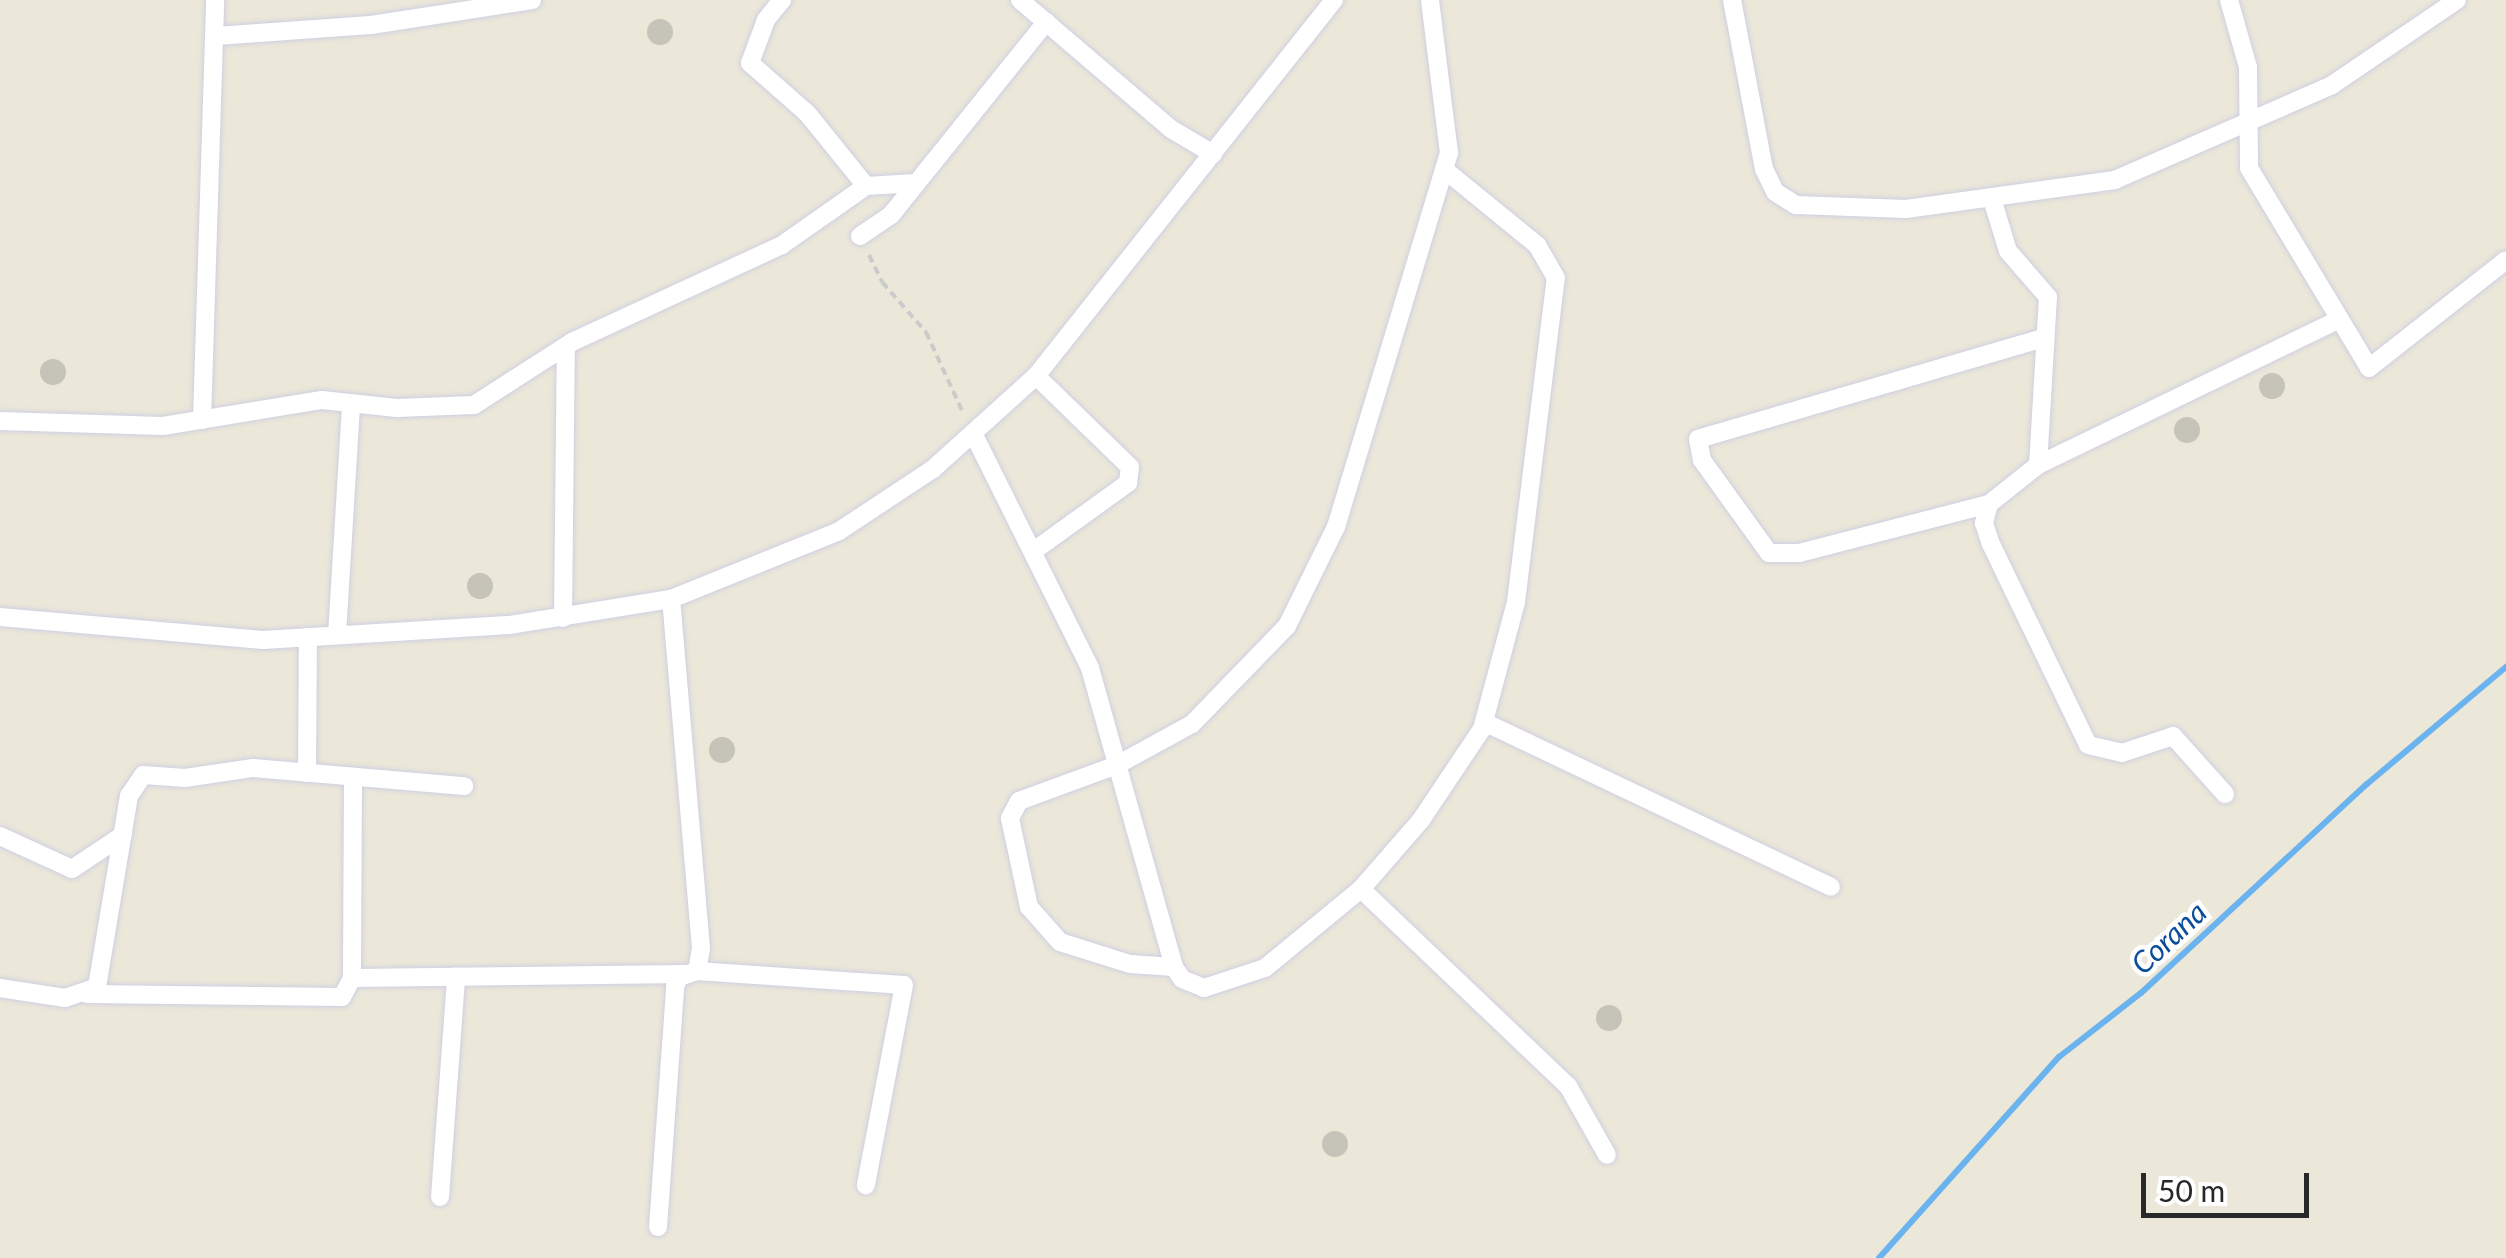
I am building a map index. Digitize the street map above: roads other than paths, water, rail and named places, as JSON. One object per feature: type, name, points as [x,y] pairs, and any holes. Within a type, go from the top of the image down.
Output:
[{"type":"street","points":[[202,420],[215,0]]},
{"type":"street","points":[[216,36],[370,25],[532,0]]},
{"type":"street","points":[[782,0],[766,20],[750,63],[807,112],[866,186]]},
{"type":"street","points":[[0,617],[263,640],[410,636],[564,618],[671,599],[839,531],[974,434],[1036,376],[1334,0]]},
{"type":"street","points":[[1174,966],[1130,964],[1060,942],[1029,908],[1010,818],[1019,801],[1116,765],[1192,724],[1286,626],[1336,527],[1450,153],[1430,0]]},
{"type":"street","points":[[1732,0],[1764,169],[1783,200],[1813,208],[1906,210],[2115,180],[2332,85],[2457,0]]},
{"type":"street","points":[[2229,0],[2248,67],[2249,168],[2336,321],[2369,368],[2506,260]]},
{"type":"street","points":[[860,236],[891,215],[916,183],[1036,8],[1171,129],[1213,154]]},
{"type":"street","points":[[974,434],[1035,550],[1090,668],[1174,966],[1182,980],[1204,988],[1265,968],[1360,890],[1420,820],[1484,722],[1516,602],[1556,278],[1537,244],[1446,170]]},
{"type":"street","points":[[0,421],[90,428],[202,420],[322,400],[351,406],[474,404],[566,346],[782,245],[866,186],[916,183]]},
{"type":"street","points":[[1992,199],[2008,250],[2048,298],[2038,465]]},
{"type":"street","points":[[2043,338],[1698,439],[1702,460],[1769,553],[1800,553],[1989,504],[2038,465],[2336,321]]},
{"type":"street","points":[[564,618],[566,346]]},
{"type":"street","points":[[1035,550],[1128,483],[1130,467],[1036,376]]},
{"type":"street","points":[[337,636],[351,406]]},
{"type":"street","points":[[1989,504],[1984,522],[1990,542],[2088,745],[2122,753],[2173,736],[2225,794]]},
{"type":"street","points":[[658,1227],[675,987],[690,972],[701,948],[671,599]]},
{"type":"street","points":[[307,773],[308,638]]},
{"type":"street","points":[[1484,722],[1831,886]]},
{"type":"street","points":[[87,994],[98,987],[130,789],[143,775],[185,778],[253,768],[464,786]]},
{"type":"street","points":[[0,988],[87,994],[342,997],[352,978],[353,777]]},
{"type":"street","points":[[0,836],[72,868],[123,835]]},
{"type":"street","points":[[1360,890],[1568,1086],[1606,1155]]},
{"type":"street","points":[[352,978],[690,972],[904,985],[866,1185]]},
{"type":"street","points":[[440,1198],[456,978]]},
{"type":"waterway","name":"Corana","points":[[1879,1258],[2059,1057],[2141,993],[2367,784],[2506,667]]}]
